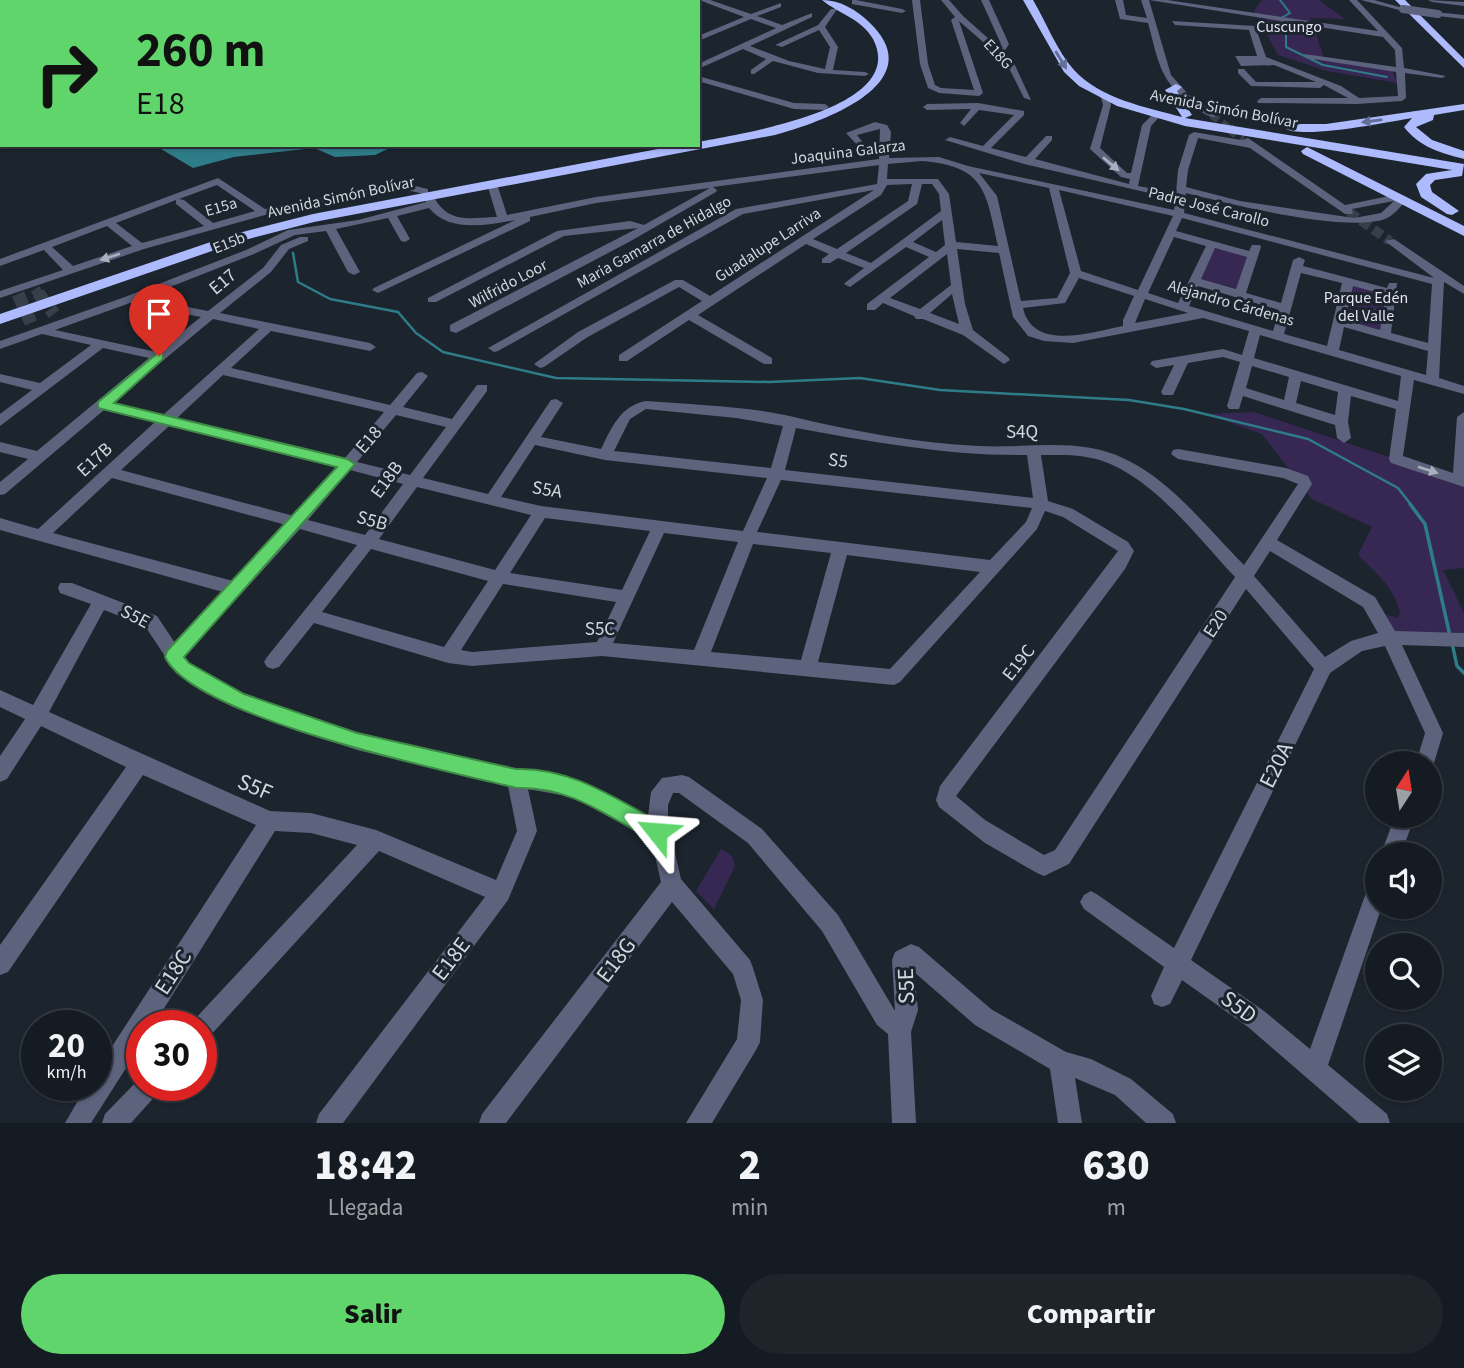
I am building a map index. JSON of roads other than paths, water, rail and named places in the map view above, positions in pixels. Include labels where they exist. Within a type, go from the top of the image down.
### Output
[{"type":"highway","name":"Avenida Simón Bolívar","points":[[1028,0],[1062,63],[1083,84],[1105,97],[1157,115],[1211,121],[1464,172]]},
{"type":"highway","name":"Avenida Simón Bolívar","points":[[1041,0],[1077,63],[1090,76],[1134,101],[1192,116],[1464,162]]},
{"type":"highway","points":[[1412,0],[1464,49]]},
{"type":"highway","name":"Avenida Simón Bolívar","points":[[700,145],[775,131],[841,108],[870,87],[881,71],[884,55],[879,39],[869,25],[844,4],[812,2]]},
{"type":"highway","points":[[1400,2],[1464,64],[1464,70]]},
{"type":"highway","name":"Avenida Simón Bolívar","points":[[844,4],[866,36],[872,58],[863,77]]},
{"type":"highway","points":[[700,140],[766,128],[801,117],[825,107],[852,90],[863,77]]},
{"type":"highway","points":[[1176,87],[1171,90],[1192,116],[1290,128],[1464,156]]},
{"type":"highway","points":[[1290,128],[1326,128],[1464,107]]},
{"type":"highway","points":[[1464,120],[1431,116],[1416,120],[1410,127],[1417,136],[1430,144],[1464,156]]},
{"type":"highway","points":[[1211,121],[1292,145],[1336,163],[1464,232]]},
{"type":"highway","points":[[1292,145],[1464,172]]},
{"type":"highway","name":"Avenida Simón Bolívar","points":[[0,307],[220,227],[312,211],[382,193],[428,197],[661,147]]},
{"type":"highway","name":"Avenida Simón Bolívar","points":[[0,320],[236,238],[313,218],[690,147]]},
{"type":"highway","points":[[1464,172],[1431,177],[1423,184],[1426,194],[1441,206],[1464,216]]},
{"type":"street","points":[[703,0],[781,27]]},
{"type":"street","points":[[707,10],[730,0]]},
{"type":"street","points":[[779,45],[821,27],[844,4],[901,7],[881,0]]},
{"type":"street","points":[[916,0],[924,64],[934,89],[977,93],[979,89],[955,20],[960,18]]},
{"type":"street","name":"E18G","points":[[945,0],[960,18],[1009,61],[1028,98]]},
{"type":"street","points":[[985,0],[1005,44],[1000,52]]},
{"type":"street","points":[[1119,0],[1123,17],[1152,20]]},
{"type":"street","points":[[1145,0],[1167,76],[1211,121]]},
{"type":"street","points":[[1153,0],[1387,36]]},
{"type":"street","points":[[1261,101],[1399,100],[1404,95],[1399,50],[1353,0]]},
{"type":"street","points":[[1365,0],[1400,2],[1438,14],[1464,17]]},
{"type":"street","points":[[1433,0],[1464,4]]},
{"type":"street","points":[[700,38],[778,5]]},
{"type":"street","points":[[700,66],[809,15]]},
{"type":"street","points":[[1175,23],[1252,27],[1255,50]]},
{"type":"street","points":[[821,27],[834,47],[829,71]]},
{"type":"street","points":[[742,45],[771,59],[863,77]]},
{"type":"street","points":[[1255,50],[1238,58],[1247,64],[1319,69]]},
{"type":"street","points":[[1255,50],[1283,66],[1347,93],[1357,101]]},
{"type":"street","points":[[1307,56],[1442,76]]},
{"type":"street","points":[[754,72],[771,59]]},
{"type":"street","points":[[1283,66],[1243,79],[1326,83]]},
{"type":"street","points":[[1355,74],[1379,77]]},
{"type":"street","points":[[700,79],[794,106],[825,107]]},
{"type":"street","points":[[1347,93],[1364,94]]},
{"type":"street","points":[[1105,97],[1107,105],[1095,149],[1133,183]]},
{"type":"street","points":[[794,106],[801,117]]},
{"type":"street","points":[[927,107],[978,106],[1015,110],[1021,115],[984,150]]},
{"type":"street","points":[[964,122],[978,106]]},
{"type":"street","points":[[1133,183],[1147,125],[1157,115]]},
{"type":"street","points":[[860,145],[851,133],[866,131],[876,125],[882,126],[886,132],[882,184]]},
{"type":"street","points":[[1129,328],[1129,320],[1179,214],[1183,170],[1194,135],[1247,142],[1346,210],[1401,198]]},
{"type":"street","points":[[1027,162],[1049,138]]},
{"type":"street","points":[[950,140],[1027,162],[1181,193],[1353,221],[1384,216],[1401,198]]},
{"type":"street","name":"Joaquina Galarza","points":[[428,197],[442,215],[458,220],[531,213],[596,200],[882,161],[936,160],[970,168]]},
{"type":"street","points":[[970,168],[987,185],[992,196],[1016,305],[1024,327],[1043,337],[1073,339],[1204,314]]},
{"type":"street","name":"Padre José Carollo","points":[[970,168],[1179,214],[1396,272],[1439,279]]},
{"type":"street","points":[[827,261],[913,202],[918,180],[937,182],[944,194],[967,332]]},
{"type":"street","name":"Maria Gamarra de Hidalgo","points":[[494,348],[740,211],[882,184],[918,180]]},
{"type":"street","points":[[0,263],[218,181],[263,212]]},
{"type":"street","points":[[492,184],[502,217]]},
{"type":"street","name":"Guadalupe Larriva","points":[[623,358],[877,193],[882,184]]},
{"type":"street","points":[[1016,305],[1062,300],[1076,273],[1053,185]]},
{"type":"street","name":"Wilfrido Loor","points":[[699,188],[696,193],[639,225],[457,323],[454,328],[625,240],[707,194],[713,186]]},
{"type":"street","name":"E15a","points":[[0,295],[17,292],[70,270],[140,247],[220,227],[263,212],[382,193]]},
{"type":"street","name":"E15b","points":[[38,329],[64,323],[128,299],[250,252],[288,234],[392,216],[428,197]]},
{"type":"street","points":[[180,202],[220,227]]},
{"type":"street","points":[[850,284],[946,212]]},
{"type":"street","points":[[378,290],[529,218],[531,213]]},
{"type":"street","points":[[392,216],[405,239]]},
{"type":"street","points":[[108,222],[140,247]]},
{"type":"street","points":[[432,300],[561,233],[639,225]]},
{"type":"street","points":[[330,228],[354,272]]},
{"type":"street","points":[[1171,233],[1253,255]]},
{"type":"street","points":[[1240,294],[1260,236]]},
{"type":"street","name":"E17","points":[[0,490],[159,356],[267,270],[281,250],[307,238]]},
{"type":"street","points":[[803,240],[871,267]]},
{"type":"street","points":[[1390,241],[1439,279],[1464,291]]},
{"type":"street","points":[[905,243],[938,257]]},
{"type":"street","points":[[1182,308],[1212,244]]},
{"type":"street","points":[[872,307],[952,245],[1003,250]]},
{"type":"street","points":[[1278,335],[1303,247]]},
{"type":"street","points":[[49,250],[70,270]]},
{"type":"street","points":[[1297,268],[1391,293]]},
{"type":"street","points":[[1385,335],[1396,272]]},
{"type":"street","name":"Alejandro Cárdenas","points":[[1076,273],[1182,308],[1464,390]]},
{"type":"street","points":[[1432,381],[1439,279]]},
{"type":"street","points":[[1195,281],[1286,308]]},
{"type":"street","points":[[1332,352],[1348,281]]},
{"type":"street","points":[[540,364],[582,335],[679,282],[710,301]]},
{"type":"street","points":[[920,316],[951,289],[958,287]]},
{"type":"street","points":[[128,299],[370,347]]},
{"type":"street","points":[[883,299],[920,316],[967,332],[1004,360]]},
{"type":"street","points":[[54,314],[64,323]]},
{"type":"street","points":[[690,315],[768,361]]},
{"type":"street","points":[[1340,322],[1434,349]]},
{"type":"street","name":"E17B","points":[[41,535],[268,327]]},
{"type":"street","points":[[0,345],[38,329],[159,356]]},
{"type":"street","points":[[1234,406],[1256,329]]},
{"type":"street","points":[[0,421],[100,344]]},
{"type":"street","points":[[1156,364],[1223,352],[1404,407]]},
{"type":"street","points":[[1168,391],[1183,359]]},
{"type":"street","points":[[220,370],[455,424]]},
{"type":"street","points":[[1289,406],[1296,374]]},
{"type":"street","points":[[1408,374],[1396,459],[1462,481],[1464,417]]},
{"type":"street","name":"E18","points":[[173,657],[296,524],[422,376]]},
{"type":"street","points":[[0,378],[42,388]]},
{"type":"street","name":"E18B","points":[[273,662],[368,542],[482,388]]},
{"type":"street","points":[[1344,438],[1341,422],[1345,389]]},
{"type":"street","points":[[1238,390],[1341,422]]},
{"type":"street","points":[[491,501],[556,403]]},
{"type":"street","name":"S5A","points":[[103,405],[541,512],[993,567]]},
{"type":"street","name":"S4Q","points":[[605,455],[628,411],[636,406],[736,413],[896,441],[978,451],[1070,450],[1096,454],[1120,462],[1156,485],[1245,578],[1324,668]]},
{"type":"street","points":[[700,658],[748,536],[777,473],[791,421]]},
{"type":"street","name":"S5","points":[[532,440],[605,455],[1041,504],[1069,513],[1115,540],[1126,551]]},
{"type":"street","points":[[0,447],[40,457]]},
{"type":"street","points":[[993,567],[1032,525],[1041,504],[1034,452]]},
{"type":"street","name":"E20","points":[[1044,866],[1062,857],[1305,484],[1303,480],[1286,473],[1178,454]]},
{"type":"street","name":"S5B","points":[[109,472],[498,577],[627,597]]},
{"type":"street","points":[[448,656],[541,512]]},
{"type":"street","points":[[0,524],[237,589]]},
{"type":"street","points":[[602,649],[660,526]]},
{"type":"street","points":[[1266,542],[1369,603],[1392,636],[1434,733],[1429,751]]},
{"type":"street","points":[[807,669],[841,547]]},
{"type":"street","name":"E19C","points":[[1044,866],[959,813],[946,800],[950,786],[1119,565],[1126,551]]},
{"type":"street","name":"S5C","points":[[310,615],[448,656],[472,659],[602,649],[894,677],[993,567]]},
{"type":"street","name":"S5E","points":[[66,589],[151,621],[182,668],[239,701],[357,741],[516,779],[540,778],[571,785],[657,832],[661,791],[666,784],[673,781],[682,784],[755,836],[830,923],[885,1017],[899,1026],[906,1021],[903,960],[911,955],[983,1017],[1061,1062],[1091,1071],[1123,1087],[1164,1123]]},
{"type":"street","points":[[0,774],[37,716],[102,601]]},
{"type":"street","name":"E20A","points":[[1162,996],[1324,668],[1345,651],[1374,638],[1392,636],[1462,640]]},
{"type":"street","name":"S5F","points":[[0,698],[139,764],[270,821],[311,823],[376,840],[500,893]]},
{"type":"street","points":[[0,964],[139,764]]},
{"type":"street","name":"E18E","points":[[328,1123],[500,893],[515,864],[527,831],[516,779]]},
{"type":"street","name":"E18C","points":[[77,1123],[270,821]]},
{"type":"street","points":[[657,832],[672,885],[742,968],[752,1000],[748,1042],[698,1123]]},
{"type":"street","points":[[217,1012],[376,840]]},
{"type":"street","name":"E18G","points":[[491,1123],[672,885]]},
{"type":"street","name":"S5D","points":[[1091,902],[1256,1019],[1378,1123]]},
{"type":"street","points":[[1314,1070],[1367,919]]},
{"type":"street","points":[[899,1026],[904,1123]]},
{"type":"street","points":[[1061,1062],[1070,1123]]},
{"type":"street","points":[[114,1123],[135,1101]]},
{"type":"water","points":[[392,147],[375,155],[335,157],[314,148],[234,157],[193,168],[161,149]]},
{"type":"waterway","points":[[1280,0],[1290,13],[1281,18],[1286,33],[1286,47],[1323,65],[1387,77]]},
{"type":"waterway","points":[[293,253],[298,282],[330,299],[398,312],[416,333],[443,352],[556,378],[769,382],[860,378],[940,390],[1129,400],[1184,409],[1308,439],[1398,488],[1412,506]]},
{"type":"waterway","points":[[1410,504],[1425,524],[1450,636]]},
{"type":"waterway","points":[[1452,643],[1457,666],[1464,673]]},
{"type":"tunnel","points":[[1212,115],[1231,130]]},
{"type":"tunnel","points":[[1229,128],[1243,139]]},
{"type":"tunnel","points":[[1349,212],[1390,241]]},
{"type":"tunnel","points":[[35,289],[39,295]]},
{"type":"tunnel","points":[[38,293],[54,314]]},
{"type":"tunnel","points":[[18,294],[31,323]]},
{"type":"park label","name":"Cuscungo","points":[[1289,27]]},
{"type":"park label","name":"Parque Edén del Valle","points":[[1366,307]]}]
